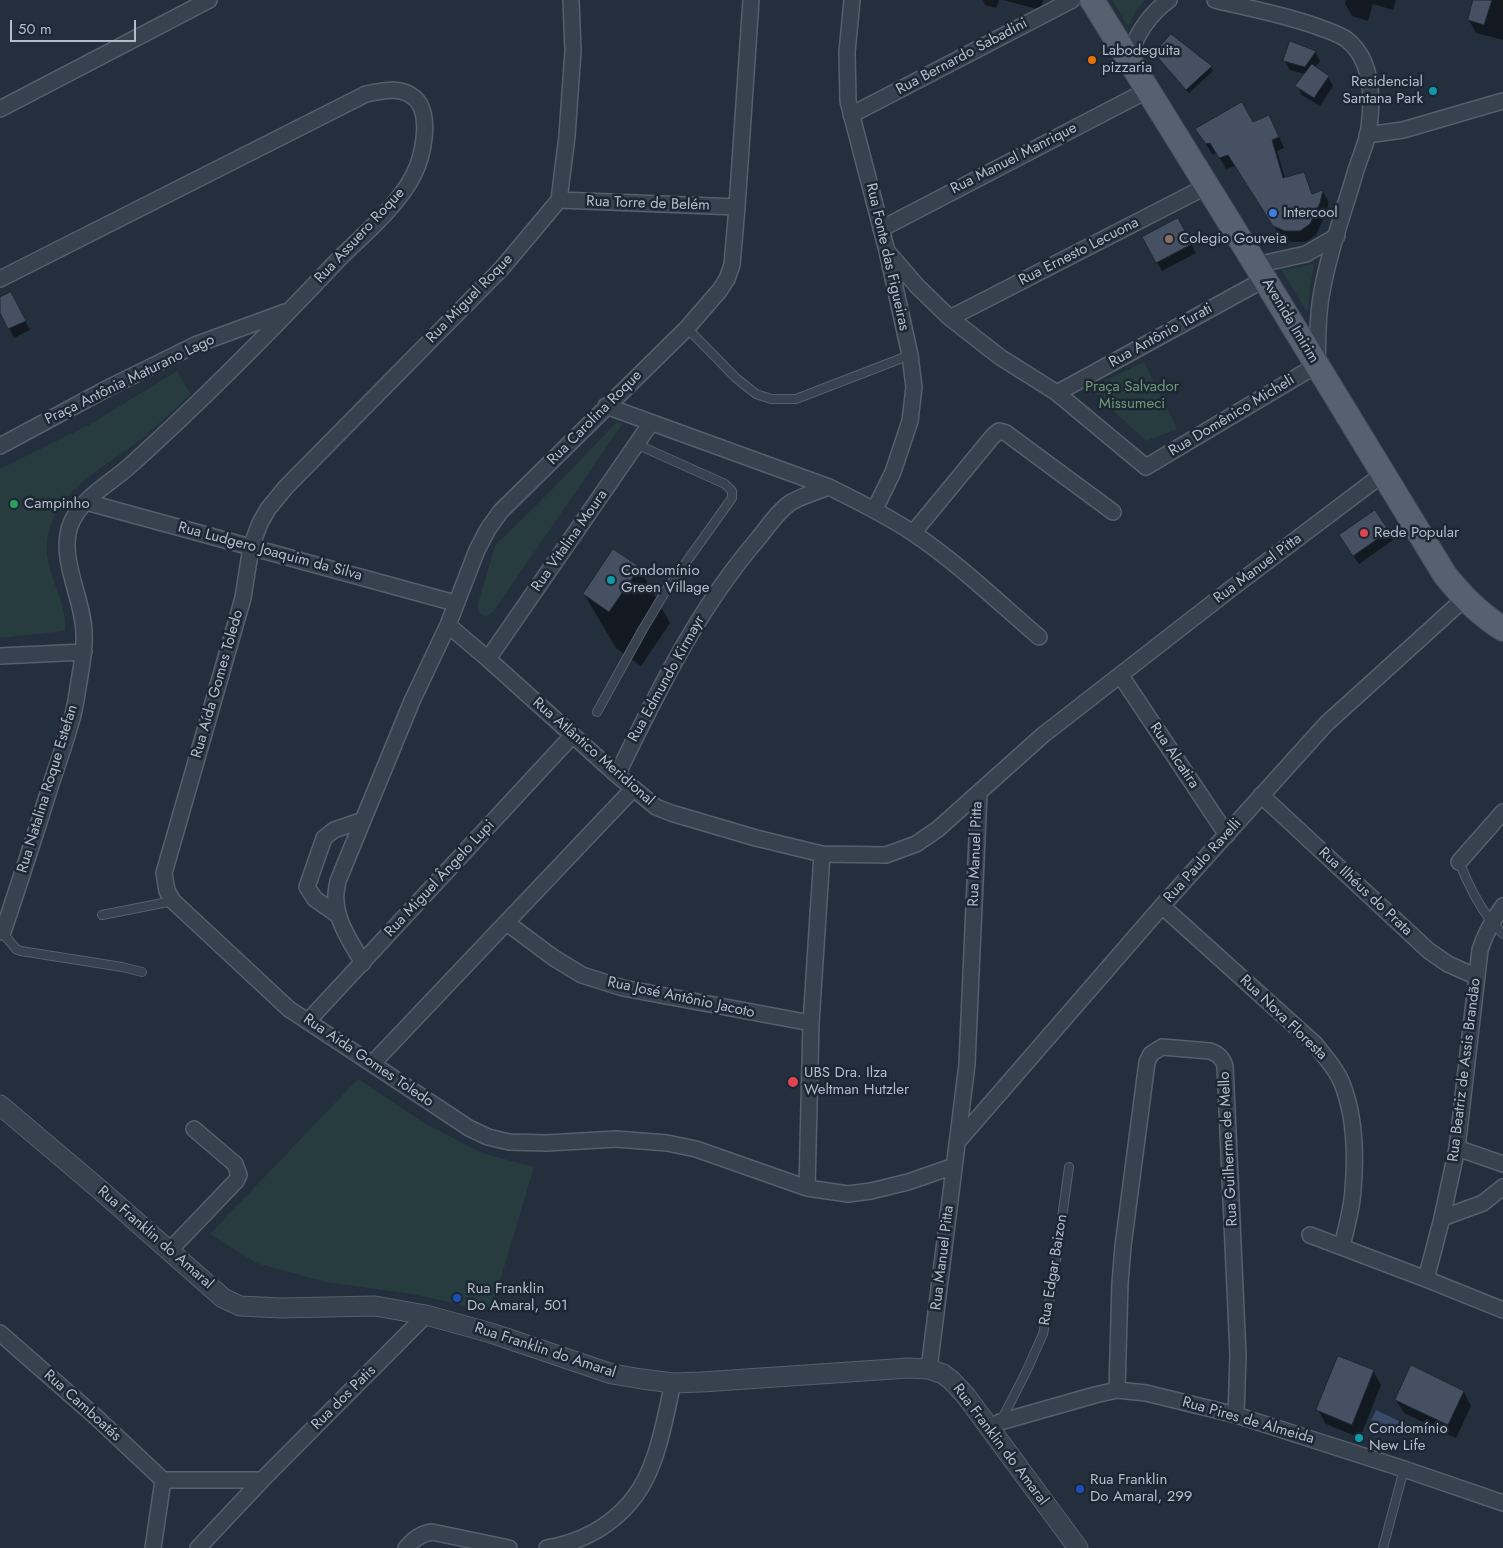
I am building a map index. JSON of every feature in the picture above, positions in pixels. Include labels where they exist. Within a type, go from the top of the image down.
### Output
[{"type":"main road","name":"Avenida Imirim","points":[[1092,0],[1445,575],[1464,599],[1490,621],[1503,629]]},
{"type":"street","points":[[1,106],[209,0]]},
{"type":"street","points":[[558,200],[567,136],[573,51],[572,0]]},
{"type":"street","name":"Rua Carolina Roque","points":[[363,963],[338,915],[336,900],[338,881],[412,700],[448,625],[477,550],[492,523],[502,511],[606,406],[687,328],[720,290],[727,279],[732,264],[738,207],[750,0]]},
{"type":"street","name":"Rua Fonte das Figueiras","points":[[852,0],[846,78],[848,101],[887,251],[910,355],[914,387],[910,421],[893,472],[875,509]]},
{"type":"street","name":"Rua Bernardo Sabadini","points":[[852,115],[1072,0]]},
{"type":"street","points":[[1128,59],[1146,21],[1169,0]]},
{"type":"street","points":[[1215,0],[1307,22],[1335,33],[1346,39],[1357,50],[1369,76],[1367,135],[1320,298],[1317,365]]},
{"type":"street","name":"Rua Assuero Roque","points":[[0,279],[366,94],[385,90],[400,91],[410,94],[419,104],[426,124],[423,148],[415,173],[400,197],[291,310],[131,465],[86,502]]},
{"type":"street","name":"Rua Manuel Manrique","points":[[881,229],[1148,90]]},
{"type":"street","points":[[1367,135],[1403,130],[1503,102]]},
{"type":"street","name":"Rua Ernesto Lecuona","points":[[950,318],[1207,186]]},
{"type":"street","name":"Rua Torre de Belém","points":[[558,200],[738,207]]},
{"type":"street","name":"Rua Miguel Roque","points":[[251,548],[260,523],[268,509],[286,487],[502,268],[558,200]]},
{"type":"street","name":"Rua Antônio Turati","points":[[1057,393],[1260,272],[1306,254],[1337,236]]},
{"type":"street","points":[[887,251],[917,286],[950,318],[1000,357],[1057,393]]},
{"type":"street","name":"Praça Antônia Maturano Lago","points":[[0,446],[108,388],[195,345],[291,310]]},
{"type":"street","name":"Rua Domênico Micheli","points":[[1057,393],[1146,467],[1317,365]]},
{"type":"street","points":[[606,406],[829,487],[875,509],[913,533],[957,566],[1039,638]]},
{"type":"street","name":"Rua Vitalina Moura","points":[[488,659],[651,423]]},
{"type":"street","points":[[913,533],[999,431],[1006,433],[1113,512]]},
{"type":"street","name":"Rua Manuel Pitta","points":[[929,1369],[967,1064],[979,793],[1044,735],[1232,588],[1384,474]]},
{"type":"street","name":"Rua Edmundo Kirmayr","points":[[617,775],[683,646],[714,594],[776,516],[791,503],[829,487]]},
{"type":"street","name":"Rua Ludgero Joaquim da Silva","points":[[86,502],[455,603]]},
{"type":"street","name":"Rua Natalina Roque Estefan","points":[[2,932],[72,720],[84,652],[85,632],[68,562],[68,540],[72,522],[86,502]]},
{"type":"street","name":"Rua Aída Gomes Toledo","points":[[251,548],[243,598],[164,873],[167,891],[173,901],[289,1009],[469,1128],[509,1142],[547,1143],[616,1139],[667,1143],[696,1149],[807,1188],[848,1194],[871,1191],[908,1182],[954,1166]]},
{"type":"street","name":"Rua Paulo Ravelli","points":[[959,1140],[1162,906],[1326,724],[1464,599]]},
{"type":"street","name":"Rua Atlântico Meridional","points":[[448,625],[633,789],[656,806],[672,813],[756,838],[822,854],[886,855],[916,844],[938,829],[979,793]]},
{"type":"street","points":[[0,656],[84,652]]},
{"type":"street","name":"Rua Alcatira","points":[[1121,676],[1227,836]]},
{"type":"street","name":"Rua Miguel Ângelo Lupi","points":[[308,1022],[572,736]]},
{"type":"street","points":[[372,1064],[633,789]]},
{"type":"street","name":"Rua Ilhéus do Prata","points":[[1261,795],[1429,951],[1448,964],[1477,977]]},
{"type":"street","points":[[1459,862],[1503,812]]},
{"type":"street","name":"Rua Carolina Roque","points":[[338,915],[315,899],[307,886],[324,838],[334,830],[362,820]]},
{"type":"street","points":[[807,1188],[811,1023],[822,854]]},
{"type":"street","name":"Rua Nova Floresta","points":[[1162,906],[1315,1044],[1330,1062],[1341,1080],[1351,1111],[1353,1150],[1353,1191],[1342,1247]]},
{"type":"street","name":"Rua Beatriz de Assis Brandão","points":[[1426,1278],[1442,1218],[1457,1148],[1480,950],[1491,923],[1503,906]]},
{"type":"street","name":"Rua José Antônio Jacoto","points":[[507,923],[554,958],[582,975],[623,988],[811,1023]]},
{"type":"street","name":"Rua Guilherme de Mello","points":[[1117,1390],[1123,1246],[1147,1062],[1151,1054],[1162,1047],[1210,1051],[1217,1054],[1223,1060],[1225,1066],[1238,1355],[1236,1415]]},
{"type":"street","name":"Rua Franklin do Amaral","points":[[0,1105],[223,1298],[240,1306],[281,1308],[375,1306],[426,1315],[491,1333],[612,1374],[642,1380],[673,1382],[804,1376],[908,1368],[929,1369],[943,1374],[994,1425],[1078,1548]]},
{"type":"street","points":[[169,1251],[236,1181],[239,1175],[234,1164],[194,1129]]},
{"type":"street","points":[[1457,1148],[1503,1164]]},
{"type":"street","points":[[1442,1218],[1483,1203],[1503,1187]]},
{"type":"street","points":[[1310,1235],[1426,1278],[1503,1310]]},
{"type":"street","name":"Rua dos Patis","points":[[198,1548],[262,1480],[426,1315]]},
{"type":"street","name":"Rua Camboatás","points":[[0,1333],[97,1418],[163,1480]]},
{"type":"street","points":[[547,1548],[568,1546],[584,1538],[608,1523],[627,1507],[641,1487],[652,1464],[673,1382]]},
{"type":"street","name":"Rua Pires de Almeida","points":[[994,1425],[1117,1390],[1146,1393],[1236,1415],[1503,1503]]},
{"type":"street","points":[[154,1548],[163,1480],[262,1480]]},
{"type":"street","points":[[406,1548],[415,1538],[424,1533],[432,1532],[510,1548]]},
{"type":"lane","points":[[687,328],[736,378],[756,394],[771,399],[796,399],[910,355]]},
{"type":"lane","points":[[598,712],[667,589],[732,498],[732,491],[725,484],[636,444]]},
{"type":"lane","points":[[1459,862],[1468,883],[1491,923],[1503,934]]},
{"type":"lane","points":[[102,915],[173,901]]},
{"type":"lane","points":[[2,932],[16,949],[21,951],[122,967],[142,972]]},
{"type":"lane","name":"Rua Edgar Baizon","points":[[994,1425],[1026,1372],[1043,1334],[1053,1283],[1069,1167]]},
{"type":"lane","points":[[1383,1548],[1404,1469]]},
{"type":"green space","points":[[1112,0],[1145,0],[1135,12],[1130,24],[1127,25]]},
{"type":"green space","points":[[1313,264],[1307,312],[1281,269],[1292,269]]},
{"type":"green space","name":"Praça Salvador Missumeci","points":[[1144,362],[1177,429],[1146,441],[1089,388]]},
{"type":"green space","points":[[177,371],[191,394],[140,440],[95,472],[68,496],[58,510],[51,526],[47,556],[63,609],[65,631],[0,638],[0,469],[89,425]]},
{"type":"green space","points":[[617,422],[623,423],[493,612],[487,616],[482,615],[478,611],[478,603],[496,544],[538,504]]},
{"type":"green space","points":[[358,1079],[424,1123],[482,1153],[534,1167],[491,1311],[412,1294],[326,1282],[256,1263],[210,1234]]},
{"type":"water","points":[[1376,1410],[1399,1421],[1393,1434],[1370,1423]]},
{"type":"building","points":[[1473,0],[1492,0],[1484,25],[1468,20]]},
{"type":"building","points":[[1171,34],[1212,66],[1186,90],[1154,53]]},
{"type":"building","points":[[1290,41],[1316,51],[1305,67],[1283,61]]},
{"type":"building","points":[[1312,64],[1329,76],[1314,98],[1295,86]]},
{"type":"building","points":[[1242,102],[1253,122],[1269,115],[1279,137],[1272,140],[1283,178],[1304,172],[1312,194],[1323,190],[1320,203],[1310,224],[1300,231],[1285,231],[1273,226],[1228,155],[1219,158],[1210,143],[1206,144],[1195,129]]},
{"type":"building","name":"Colegio Gouveia","points":[[1178,218],[1192,244],[1156,263],[1142,237]]},
{"type":"building","points":[[11,292],[26,321],[8,329],[0,313],[0,297]]},
{"type":"building","name":"Rede Popular","points":[[1375,510],[1389,531],[1353,556],[1339,535]]},
{"type":"building","name":"Condomínio Green Village","points":[[613,549],[640,567],[609,612],[583,594]]},
{"type":"building","points":[[1338,1356],[1374,1370],[1352,1425],[1316,1410]]},
{"type":"building","points":[[1411,1365],[1464,1391],[1448,1425],[1395,1400]]},
{"type":"place","name":"Labodeguita pizzaria","points":[[1092,60]]},
{"type":"place","name":"Residencial Santana Park","points":[[1433,91]]},
{"type":"place","name":"Intercool","points":[[1273,213]]},
{"type":"place","name":"Colegio Gouveia","points":[[1169,239]]},
{"type":"place","name":"Campinho","points":[[14,504]]},
{"type":"place","name":"Rede Popular","points":[[1364,533]]},
{"type":"place","name":"Condomínio Green Village","points":[[611,580]]},
{"type":"place","name":"UBS Dra. Ilza Weltman Hutzler","points":[[793,1082]]},
{"type":"place","name":"Rua Franklin Do Amaral, 501","points":[[457,1298]]},
{"type":"place","name":"Condomínio New Life","points":[[1359,1438]]},
{"type":"place","name":"Rua Franklin Do Amaral, 299","points":[[1080,1489]]}]
